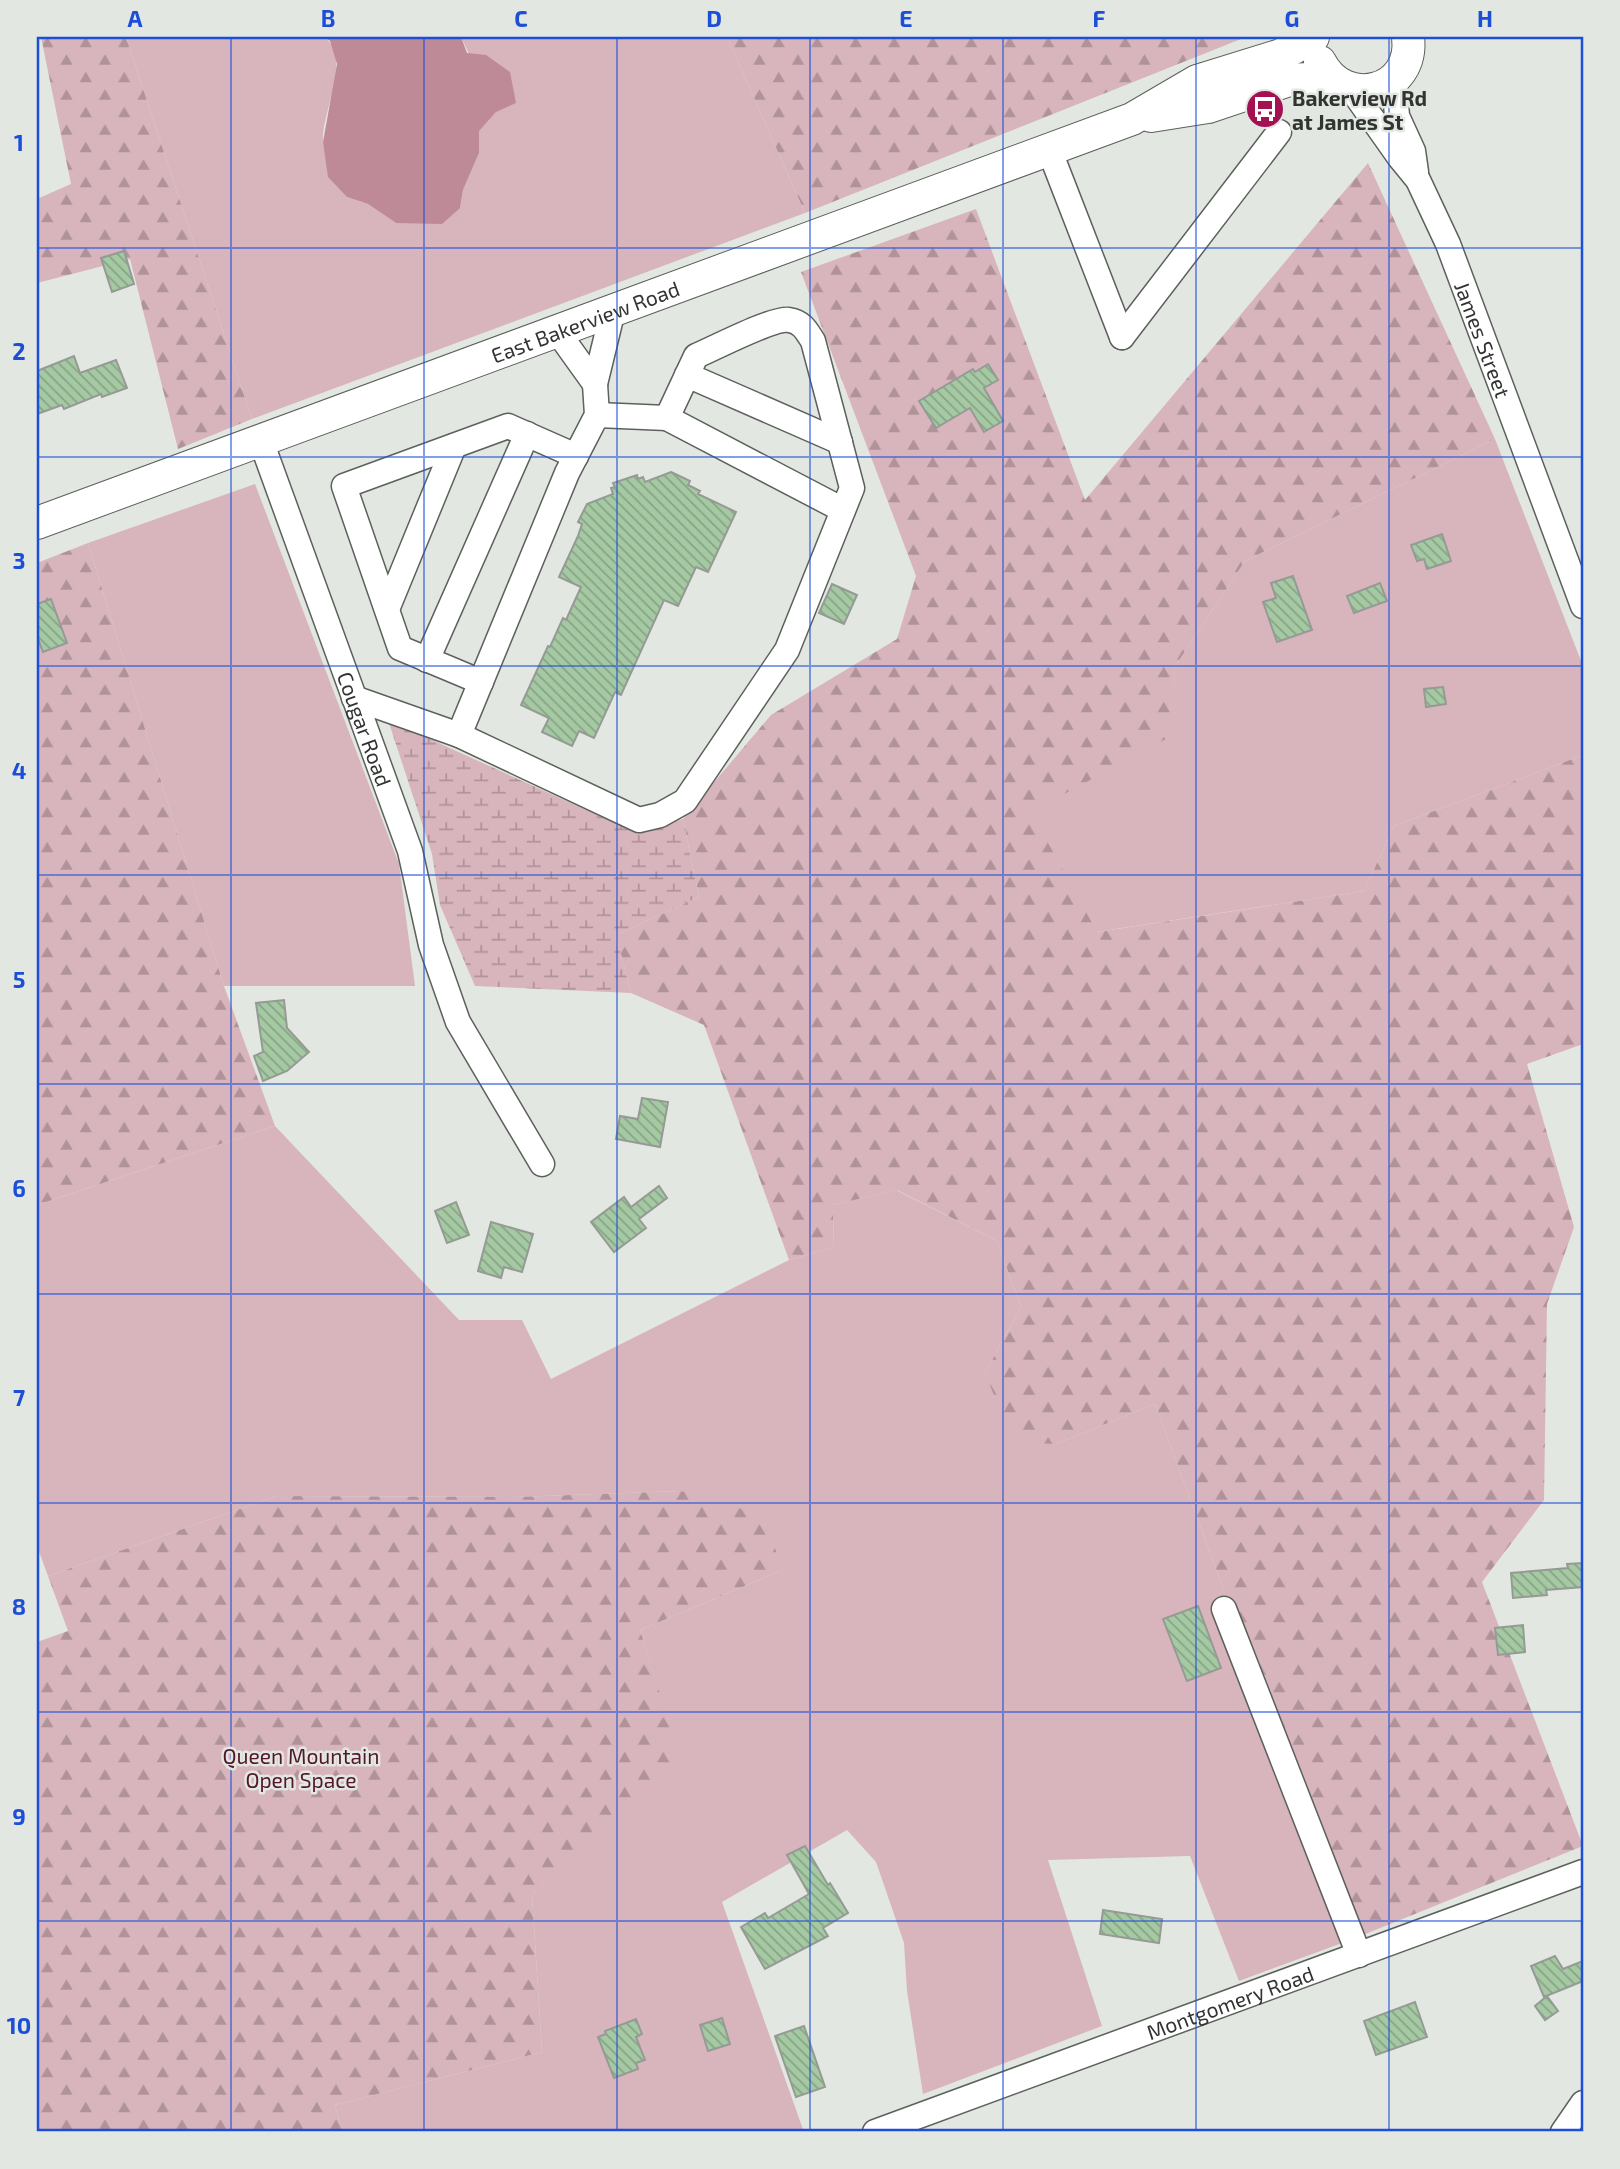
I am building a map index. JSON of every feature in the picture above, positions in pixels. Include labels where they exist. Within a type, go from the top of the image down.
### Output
[{"type":"main road","points":[[1315,37],[1320,63],[1341,84]]},
{"type":"main road","name":"East Bakerview Road","points":[[37,523],[1132,119],[1197,81],[1281,55],[1315,37]]},
{"type":"main road","name":"East Bakerview Road","points":[[1132,119],[1208,107],[1289,80],[1341,84],[1373,90],[1410,51]]},
{"type":"street","points":[[1410,51],[1397,116],[1413,152],[1418,180]]},
{"type":"street","name":"James Street","points":[[1341,84],[1418,180],[1448,244],[1583,606]]},
{"type":"street","points":[[1049,149],[1122,337],[1279,132]]},
{"type":"street","points":[[459,735],[576,456],[597,415],[595,383],[613,310]]},
{"type":"street","points":[[354,698],[459,735],[639,820],[660,815],[685,802],[787,650],[852,488],[813,341],[802,324],[786,319],[696,356],[667,418]]},
{"type":"street","points":[[557,331],[595,383]]},
{"type":"street","points":[[687,374],[840,443]]},
{"type":"street","points":[[597,415],[667,418],[843,510]]},
{"type":"street","points":[[481,682],[400,648],[344,486],[508,426],[576,456]]},
{"type":"street","points":[[427,660],[527,434]]},
{"type":"street","name":"Cougar Road","points":[[261,441],[411,851],[431,946],[458,1022],[542,1164]]},
{"type":"street","points":[[388,607],[454,446]]},
{"type":"street","points":[[1224,1609],[1359,1955]]},
{"type":"street","name":"Montgomery Road","points":[[875,2132],[1583,1872]]},
{"type":"street","points":[[1563,2132],[1583,2103]]},
{"type":"green space","points":[[41,37],[126,37],[252,419],[178,449],[130,259],[37,283],[37,199],[71,184]]},
{"type":"green space","points":[[126,37],[324,37],[332,46],[336,57],[334,86],[324,130],[326,153],[347,197],[368,204],[396,223],[460,208],[463,190],[479,153],[478,131],[496,112],[461,37],[727,37],[805,213],[252,419]]},
{"type":"green space","points":[[727,37],[1246,37],[805,213]]},
{"type":"green space","points":[[1368,163],[1495,439],[1245,561],[1174,668],[1177,733],[1031,812],[1097,932],[1364,891],[1394,826],[1583,755],[1583,1044],[1527,1064],[1574,1227],[1547,1304],[1544,1500],[1482,1582],[1583,1846],[1353,1939],[1155,1404],[1056,1444],[1013,1442],[985,1373],[1021,1307],[997,1241],[897,1190],[833,1205],[834,1247],[789,1260],[704,1025],[631,993],[616,935],[699,897],[683,819],[771,715],[897,639],[916,576],[801,272],[976,209],[1085,500]]},
{"type":"green space","points":[[1495,439],[1583,666],[1583,755],[1394,826],[1364,891],[1096,932],[1030,811],[1176,733],[1174,668],[1245,561]]},
{"type":"green space","points":[[255,484],[399,864],[415,986],[224,986],[88,543]]},
{"type":"green space","points":[[88,543],[224,986],[275,1126],[37,1205],[37,563]]},
{"type":"green space","points":[[388,720],[637,833],[683,819],[699,897],[616,935],[631,993],[475,986],[440,905],[432,854]]},
{"type":"green space","points":[[275,1126],[459,1320],[522,1320],[551,1379],[789,1260],[834,1247],[833,1205],[896,1190],[997,1241],[1021,1307],[985,1373],[1056,1444],[1155,1404],[1353,1939],[1239,1981],[1190,1856],[1048,1860],[1102,2026],[923,2094],[907,1991],[904,1943],[876,1862],[847,1830],[722,1902],[804,2132],[342,2132],[335,2105],[542,2052],[532,1895],[680,1760],[640,1630],[783,1570],[681,1491],[515,1497],[277,1496],[48,1576],[37,1546],[37,1205]]},
{"type":"green space","name":"Queen Mountain Open Space","points":[[681,1491],[763,1515],[783,1570],[640,1630],[681,1761],[532,1895],[542,2052],[335,2105],[342,2132],[37,2132],[37,1642],[68,1631],[48,1576],[277,1496],[515,1497]]},
{"type":"shaded area","points":[[324,37],[461,37],[467,53],[486,55],[510,72],[516,103],[496,112],[479,131],[479,153],[463,190],[460,208],[442,224],[396,223],[368,204],[347,197],[328,177],[323,142],[337,64],[330,41]]},
{"type":"building","points":[[124,251],[134,284],[112,292],[101,258]]},
{"type":"building","points":[[74,356],[80,373],[116,360],[127,388],[102,397],[101,394],[64,409],[62,405],[37,414],[37,371]]},
{"type":"building","points":[[988,364],[998,380],[984,388],[1003,421],[984,432],[970,408],[936,428],[919,401],[973,369],[975,372]]},
{"type":"building","points":[[671,472],[690,481],[688,485],[700,491],[698,494],[736,512],[708,572],[696,567],[678,606],[664,600],[621,695],[615,692],[594,738],[579,731],[572,746],[542,732],[549,718],[521,705],[548,646],[550,647],[563,618],[566,620],[581,587],[559,577],[578,536],[582,524],[578,522],[587,504],[613,494],[613,483],[637,475],[638,479],[643,477],[645,482]]},
{"type":"building","points":[[1442,534],[1451,561],[1427,569],[1424,559],[1417,561],[1411,545]]},
{"type":"building","points":[[1293,576],[1312,630],[1277,642],[1263,602],[1276,598],[1271,583]]},
{"type":"building","points":[[1380,583],[1387,601],[1354,613],[1347,596]]},
{"type":"building","points":[[832,584],[857,595],[844,624],[819,613]]},
{"type":"building","points":[[51,599],[67,643],[43,652],[37,636],[37,604]]},
{"type":"building","points":[[1443,687],[1446,704],[1426,707],[1424,689]]},
{"type":"building","points":[[284,1000],[287,1028],[309,1052],[287,1071],[263,1081],[254,1056],[263,1052],[256,1003]]},
{"type":"building","points":[[642,1098],[668,1102],[660,1147],[616,1139],[620,1116],[638,1119]]},
{"type":"building","points":[[659,1186],[667,1198],[639,1219],[646,1228],[614,1252],[591,1222],[624,1197],[631,1207]]},
{"type":"building","points":[[456,1202],[469,1235],[447,1243],[435,1211]]},
{"type":"building","points":[[491,1222],[533,1234],[522,1272],[504,1267],[501,1278],[478,1271]]},
{"type":"building","points":[[1583,1563],[1583,1587],[1546,1590],[1547,1595],[1513,1598],[1511,1573],[1568,1568],[1567,1564]]},
{"type":"building","points":[[1198,1606],[1221,1668],[1187,1681],[1163,1619]]},
{"type":"building","points":[[1523,1625],[1525,1652],[1498,1655],[1495,1628]]},
{"type":"building","points":[[805,1846],[848,1913],[823,1928],[828,1936],[765,1969],[741,1927],[765,1913],[768,1918],[809,1894],[787,1855]]},
{"type":"building","points":[[1103,1910],[1162,1919],[1159,1943],[1100,1934]]},
{"type":"building","points":[[1555,1956],[1563,1969],[1583,1961],[1583,1981],[1544,1997],[1531,1966]]},
{"type":"building","points":[[1547,1996],[1558,2011],[1545,2020],[1535,2006]]},
{"type":"building","points":[[1415,2002],[1427,2037],[1376,2055],[1364,2021]]},
{"type":"building","points":[[722,2018],[730,2044],[708,2051],[700,2025]]},
{"type":"building","points":[[636,2019],[642,2034],[636,2037],[645,2060],[636,2063],[638,2069],[614,2078],[598,2037],[606,2034],[605,2031]]},
{"type":"building","points":[[804,2026],[825,2087],[796,2097],[775,2036]]},
{"type":"place","name":"Bakerview Rd at James St","points":[[1265,109]]}]
